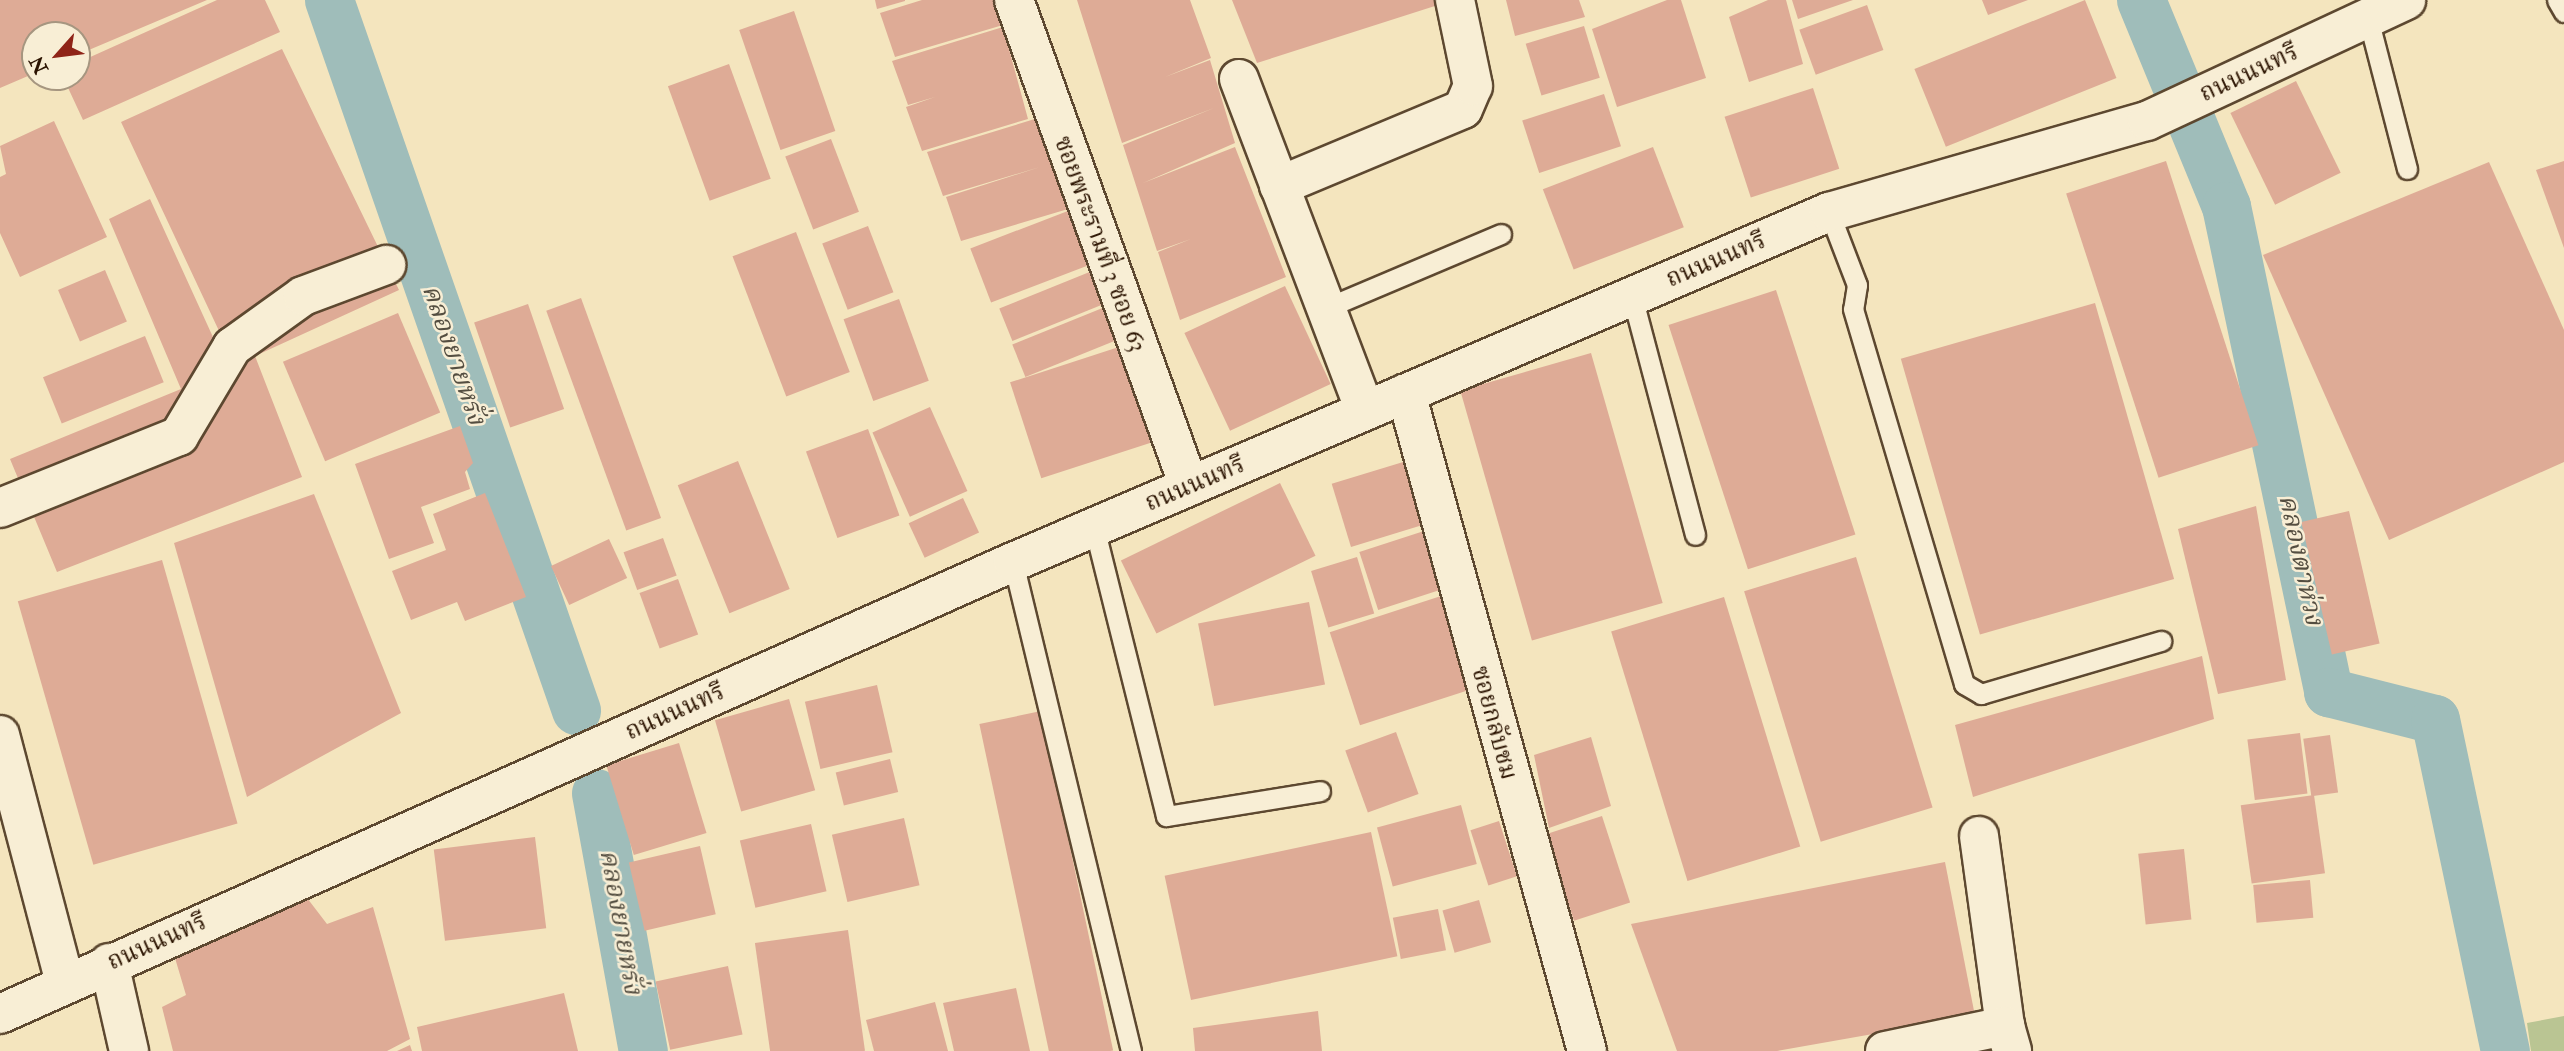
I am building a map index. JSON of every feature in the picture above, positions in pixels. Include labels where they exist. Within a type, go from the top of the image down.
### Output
[{"type":"street","name":"ซอยพระรามที่ 3 ซอย 63","points":[[1014,0],[1189,486]]},
{"type":"street","points":[[1279,186],[1463,109],[1473,86],[1455,0]]},
{"type":"street","name":"ถนนนนทรี","points":[[0,1014],[1013,562],[1829,212],[2147,121],[2393,5]]},
{"type":"street","points":[[1238,79],[1365,411]]},
{"type":"street","points":[[0,508],[179,436],[232,347],[303,296],[386,265]]},
{"type":"street","name":"ซอยกลับชม","points":[[1406,393],[1587,1051]]},
{"type":"street","points":[[0,735],[65,983]]},
{"type":"street","points":[[1885,1051],[2008,1039],[1979,836]]},
{"type":"street","points":[[110,963],[129,1051]]},
{"type":"lane","points":[[2557,0],[2564,12]]},
{"type":"lane","points":[[2393,5],[2407,169]]},
{"type":"lane","points":[[1829,212],[1857,285],[1853,309],[1964,684],[1980,694],[2161,641]]},
{"type":"lane","points":[[1326,308],[1501,234]]},
{"type":"lane","points":[[1632,296],[1695,535]]},
{"type":"lane","points":[[1094,527],[1166,816],[1320,791]]},
{"type":"lane","points":[[1013,562],[1131,1051]]},
{"type":"green space","points":[[2564,1016],[2564,1051],[2531,1051],[2527,1023]]},
{"type":"building","points":[[0,0],[207,0],[91,49],[91,21],[21,21],[21,79],[0,88]]},
{"type":"building","points":[[217,0],[265,0],[280,32],[83,120],[70,91],[91,91],[91,57]]},
{"type":"building","points":[[875,0],[905,0],[905,1],[877,9]]},
{"type":"building","points":[[922,0],[996,0],[1003,25],[895,57],[880,13]]},
{"type":"building","points":[[1077,0],[1190,0],[1211,58],[1165,77],[1210,60],[1235,143],[1143,183],[1235,147],[1286,277],[1180,320],[1158,252],[1191,239],[1157,251],[1123,145],[1214,108],[1122,143]]},
{"type":"building","points":[[1232,0],[1437,0],[1438,5],[1257,63]]},
{"type":"building","points":[[1506,0],[1579,0],[1585,17],[1515,36]]},
{"type":"building","points":[[1667,0],[1681,0],[1706,78],[1617,107],[1592,29]]},
{"type":"building","points":[[1768,0],[1786,0],[1803,64],[1749,82],[1729,17]]},
{"type":"building","points":[[1792,0],[1853,0],[1798,19]]},
{"type":"building","points":[[1982,0],[2028,0],[1988,15]]},
{"type":"building","points":[[2085,0],[2116,78],[1946,147],[1914,69]]},
{"type":"building","points":[[1867,5],[1883,50],[1816,75],[1799,30]]},
{"type":"building","points":[[794,11],[835,131],[781,150],[739,30]]},
{"type":"building","points":[[1584,26],[1600,78],[1541,95],[1526,44]]},
{"type":"building","points":[[1003,27],[1028,119],[922,151],[906,107],[935,97],[908,105],[892,61]]},
{"type":"building","points":[[282,49],[399,290],[255,356],[302,477],[57,572],[10,459],[181,389],[109,219],[150,199],[228,370],[235,365],[121,122]]},
{"type":"building","points":[[729,64],[771,179],[710,201],[668,86]]},
{"type":"building","points":[[2296,81],[2341,173],[2275,205],[2230,113]]},
{"type":"building","points":[[1813,88],[1839,169],[1751,198],[1725,117]]},
{"type":"building","points":[[1604,94],[1621,146],[1539,173],[1522,121]]},
{"type":"building","points":[[1038,118],[1068,209],[961,241],[946,197],[1040,167],[943,196],[927,152]]},
{"type":"building","points":[[54,121],[107,237],[20,277],[0,233],[0,177],[6,174],[0,146]]},
{"type":"building","points":[[831,139],[859,212],[813,229],[785,157]]},
{"type":"building","points":[[1653,147],[1684,227],[1574,270],[1543,189]]},
{"type":"building","points":[[2166,161],[2258,445],[2159,478],[2066,193]]},
{"type":"building","points":[[2564,161],[2564,248],[2536,170]]},
{"type":"building","points":[[2489,162],[2564,330],[2564,462],[2389,540],[2263,255]]},
{"type":"building","points":[[1073,209],[1094,263],[991,303],[970,248]]},
{"type":"building","points":[[868,226],[893,292],[848,310],[822,244]]},
{"type":"building","points":[[796,232],[850,372],[786,396],[733,256]]},
{"type":"building","points":[[105,270],[127,322],[80,341],[58,290]]},
{"type":"building","points":[[1092,271],[1105,303],[1012,341],[999,308]]},
{"type":"building","points":[[1285,286],[1331,384],[1230,431],[1184,333]]},
{"type":"building","points":[[1776,290],[1855,534],[1748,569],[1669,325]]},
{"type":"building","points":[[581,298],[661,518],[626,531],[546,311]]},
{"type":"building","points":[[899,299],[929,381],[873,401],[844,319]]},
{"type":"building","points":[[2095,303],[2174,579],[1980,635],[1901,359]]},
{"type":"building","points":[[528,304],[564,409],[510,428],[474,323]]},
{"type":"building","points":[[1105,307],[1118,339],[1025,377],[1012,344]]},
{"type":"building","points":[[398,313],[440,412],[325,461],[283,362]]},
{"type":"building","points":[[145,336],[164,382],[62,424],[43,377]]},
{"type":"building","points":[[1128,344],[1159,440],[1041,478],[1010,382]]},
{"type":"building","points":[[1591,353],[1663,603],[1532,640],[1460,390]]},
{"type":"building","points":[[930,407],[967,491],[910,517],[872,433]]},
{"type":"building","points":[[460,426],[473,463],[465,472],[470,489],[421,507],[434,543],[389,559],[355,464]]},
{"type":"building","points":[[868,429],[899,515],[837,538],[806,452]]},
{"type":"building","points":[[1413,459],[1432,522],[1351,547],[1332,484]]},
{"type":"building","points":[[738,461],[790,589],[729,613],[678,485]]},
{"type":"building","points":[[1280,483],[1316,556],[1156,633],[1121,561]]},
{"type":"building","points":[[485,493],[526,597],[465,621],[457,602],[411,620],[392,571],[446,550],[433,514]]},
{"type":"building","points":[[314,494],[401,713],[247,797],[174,543]]},
{"type":"building","points":[[963,498],[979,532],[925,558],[909,523]]},
{"type":"building","points":[[2256,506],[2286,680],[2218,694],[2178,529]]},
{"type":"building","points":[[2349,511],[2380,644],[2332,655],[2301,522]]},
{"type":"building","points":[[1424,531],[1443,589],[1378,610],[1359,552]]},
{"type":"building","points":[[663,538],[677,576],[637,590],[624,552]]},
{"type":"building","points":[[609,539],[627,578],[569,605],[551,566]]},
{"type":"building","points":[[1357,557],[1374,613],[1328,627],[1311,571]]},
{"type":"building","points":[[1856,557],[1933,808],[1821,842],[1744,591]]},
{"type":"building","points":[[162,560],[238,823],[93,865],[18,601]]},
{"type":"building","points":[[678,579],[698,634],[660,648],[639,593]]},
{"type":"building","points":[[1441,596],[1471,689],[1360,725],[1330,632]]},
{"type":"building","points":[[1724,597],[1800,847],[1687,881],[1611,631]]},
{"type":"building","points":[[1309,602],[1325,684],[1214,706],[1198,624]]},
{"type":"building","points":[[2202,656],[2214,719],[1973,797],[1955,725]]},
{"type":"building","points":[[877,685],[893,752],[820,769],[805,702]]},
{"type":"building","points":[[789,699],[815,790],[741,812],[715,720]]},
{"type":"building","points":[[1041,711],[1113,1050],[1049,1051],[979,724]]},
{"type":"building","points":[[1396,732],[1419,794],[1368,812],[1345,750]]},
{"type":"building","points":[[2300,733],[2307,794],[2255,800],[2247,739]]},
{"type":"building","points":[[2330,735],[2338,792],[2311,796],[2303,739]]},
{"type":"building","points":[[1591,737],[1611,806],[1549,828],[1534,755]]},
{"type":"building","points":[[679,743],[706,833],[634,855],[606,765]]},
{"type":"building","points":[[890,759],[898,792],[844,806],[836,773]]},
{"type":"building","points":[[2314,795],[2325,873],[2252,884],[2241,805]]},
{"type":"building","points":[[1461,805],[1477,864],[1393,886],[1377,828]]},
{"type":"building","points":[[1602,816],[1630,903],[1574,921],[1546,834]]},
{"type":"building","points":[[904,818],[920,885],[847,902],[832,835]]},
{"type":"building","points":[[1499,821],[1517,876],[1488,885],[1470,830]]},
{"type":"building","points":[[811,824],[827,891],[755,908],[740,840]]},
{"type":"building","points":[[1371,832],[1397,956],[1191,1000],[1165,876]]},
{"type":"building","points":[[535,837],[546,928],[445,941],[434,849]]},
{"type":"building","points":[[700,846],[716,914],[645,931],[629,862]]},
{"type":"building","points":[[2184,849],[2191,920],[2146,924],[2138,854]]},
{"type":"building","points":[[1945,862],[1975,1016],[1777,1051],[1677,1051],[1631,924]]},
{"type":"building","points":[[2310,880],[2313,918],[2257,923],[2253,885]]},
{"type":"building","points":[[304,894],[327,924],[373,907],[410,1039],[387,1051],[173,1051],[162,1007],[186,995],[175,958]]},
{"type":"building","points":[[1479,900],[1491,942],[1455,953],[1442,910]]},
{"type":"building","points":[[1438,909],[1446,950],[1401,959],[1393,918]]},
{"type":"building","points":[[848,930],[865,1051],[770,1051],[755,943]]},
{"type":"building","points":[[728,966],[743,1034],[670,1050],[656,981]]},
{"type":"building","points":[[1016,988],[1030,1051],[954,1051],[943,1003]]},
{"type":"building","points":[[564,993],[578,1051],[422,1051],[417,1027]]},
{"type":"building","points":[[935,1002],[948,1051],[874,1051],[866,1020]]},
{"type":"building","points":[[1318,1011],[1322,1051],[1195,1051],[1193,1028]]},
{"type":"building","points":[[410,1045],[412,1051],[397,1051]]},
{"type":"waterway","name":"คลองยายหรั่ง","points":[[329,0],[576,710]]},
{"type":"waterway","name":"คลองตาห่วง","points":[[2141,0],[2226,206],[2328,692],[2435,719],[2505,1051]]},
{"type":"waterway","name":"คลองยายหรั่ง","points":[[596,793],[643,1051]]}]
